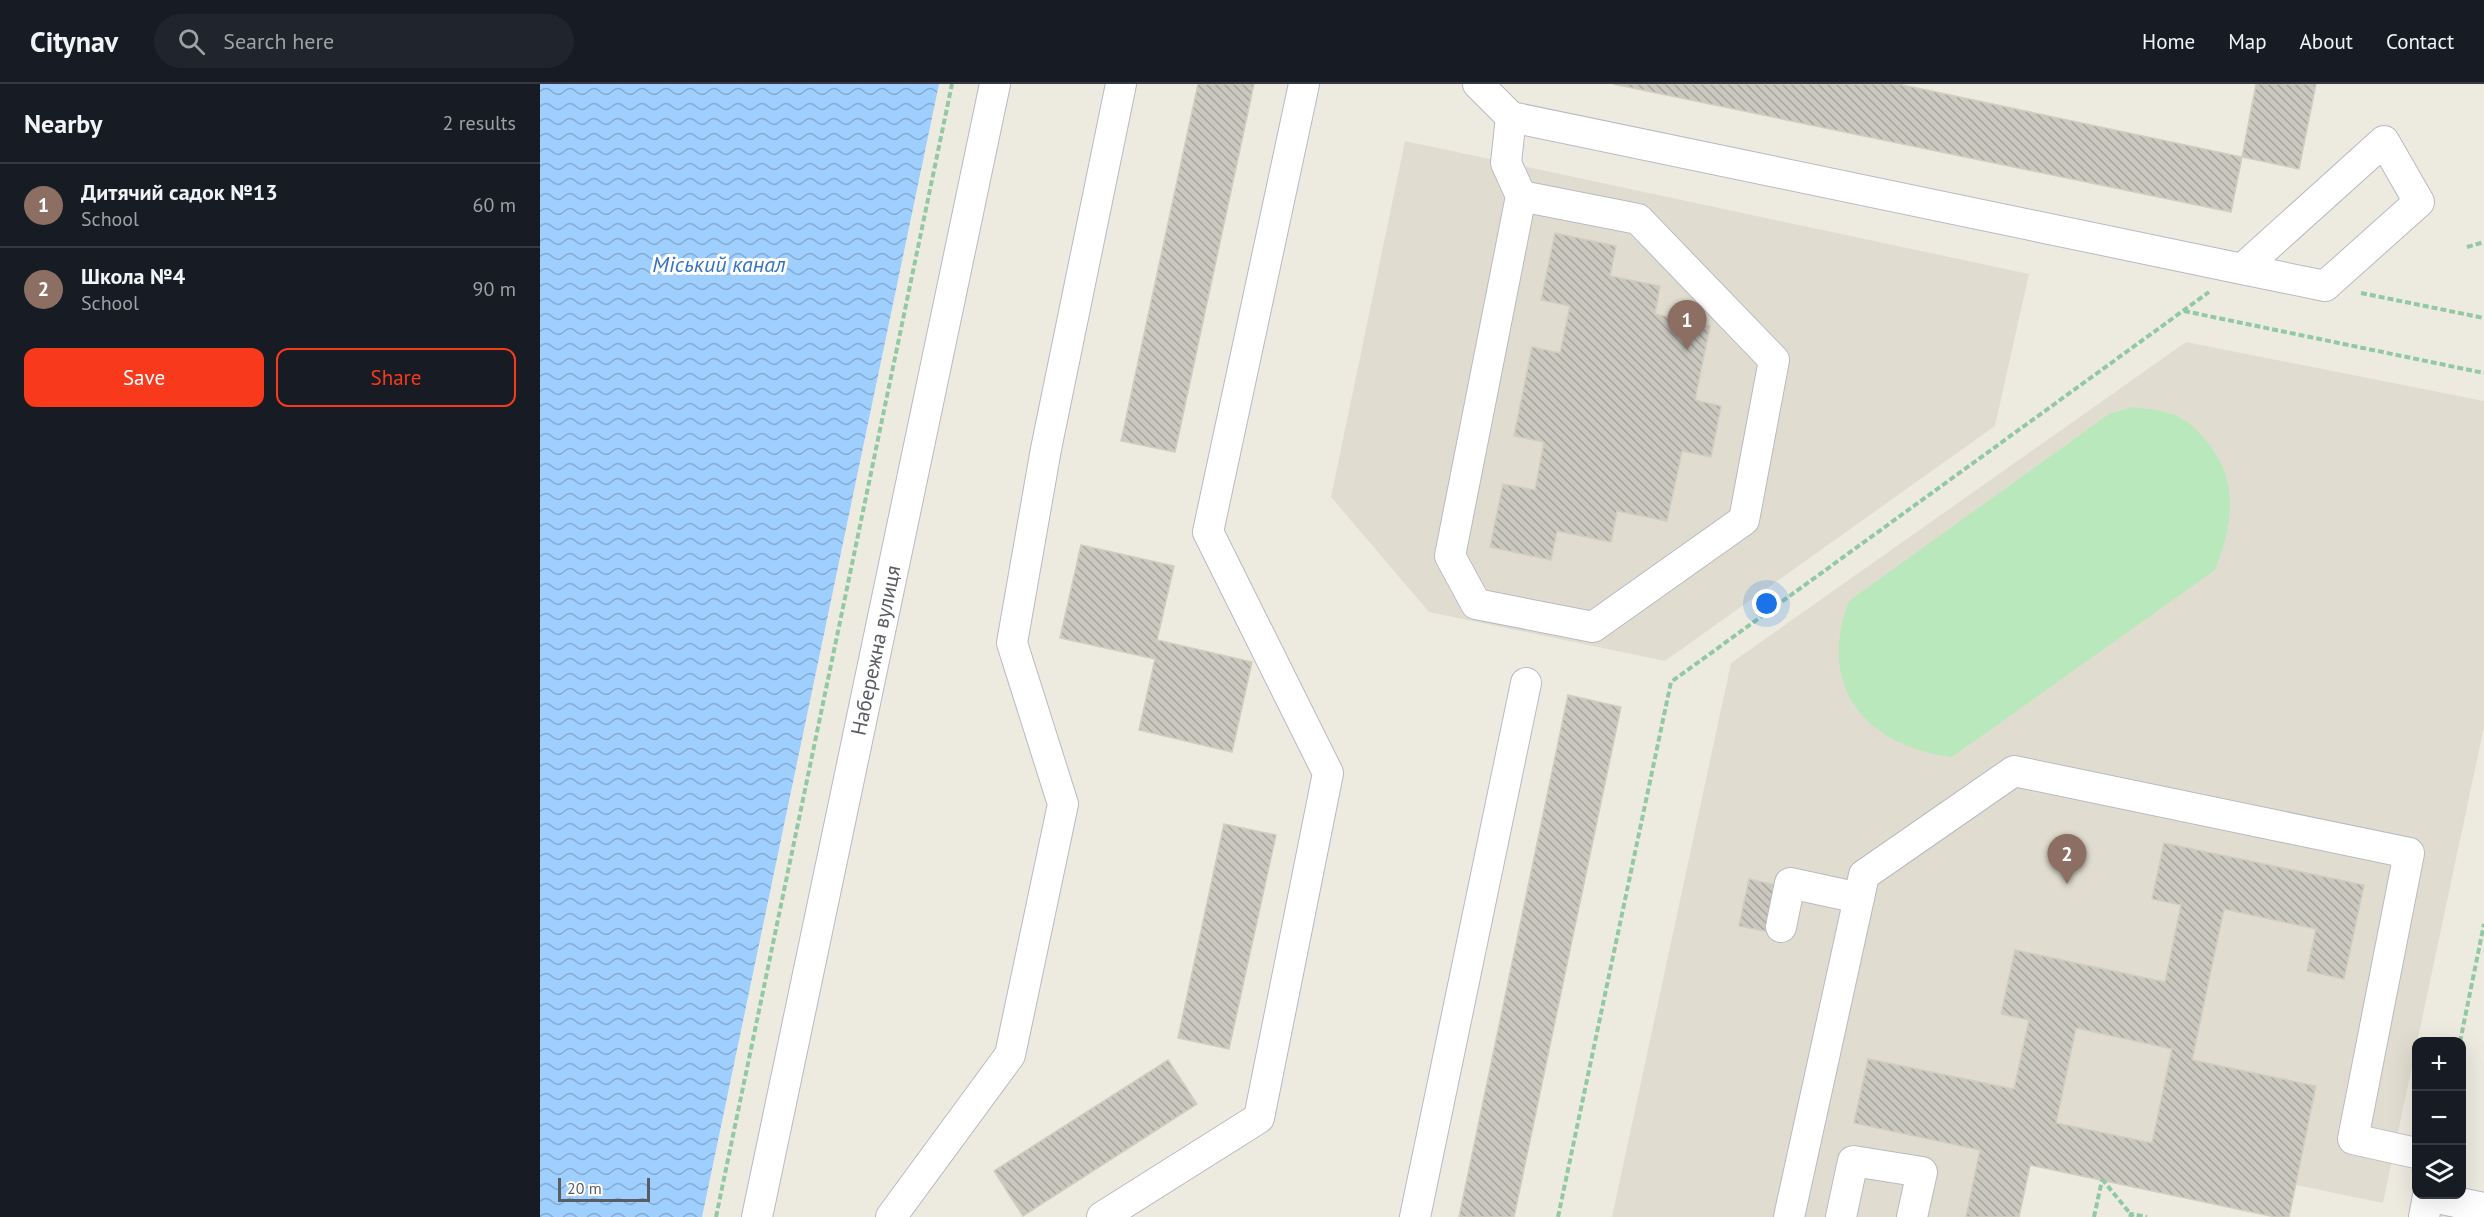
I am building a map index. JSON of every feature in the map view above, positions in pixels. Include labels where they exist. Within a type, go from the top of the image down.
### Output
[{"type":"street","name":"Набережна вулиця","points":[[757,1217],[995,84]]},
{"type":"street","points":[[891,1217],[1010,1055],[1063,804],[1012,643],[1046,449],[1121,84]]},
{"type":"street","points":[[1102,1217],[1259,1118],[1328,773],[1208,531],[1304,84]]},
{"type":"street","points":[[1478,84],[1511,117],[2242,269],[2325,286],[2419,202],[2384,141],[2242,269]]},
{"type":"street","points":[[1511,117],[1506,163],[1521,196],[1450,556],[1476,604],[1593,627],[1744,520],[1774,360],[1638,219],[1521,196]]},
{"type":"street","points":[[1415,1217],[1526,683]]},
{"type":"street","points":[[1789,1217],[1864,875],[2014,771],[2409,853],[2353,1139],[2412,1152]]},
{"type":"street","points":[[1780,927],[1790,883],[1859,898]]},
{"type":"street","points":[[1841,1217],[1853,1161],[1922,1172],[1912,1217]]},
{"type":"street","points":[[2426,1202],[2484,1208]]},
{"type":"path","name":"Набережна вулиця","points":[[716,1217],[952,84]]},
{"type":"path","points":[[2467,247],[2484,242]]},
{"type":"path","points":[[1558,1217],[1671,682],[2242,269]]},
{"type":"path","points":[[2325,286],[2484,318]]},
{"type":"path","points":[[2183,311],[2484,373]]},
{"type":"path","points":[[2461,1037],[2484,924]]},
{"type":"path","points":[[2094,1217],[2102,1179],[2131,1216],[2147,1217]]},
{"type":"shaded area","points":[[1405,141],[2029,274],[1995,426],[1665,661],[1429,612],[1331,497]]},
{"type":"shaded area","points":[[2186,342],[2484,401],[2484,727],[2418,1037],[2412,1037],[2412,1066],[2383,1203],[2296,1185],[2289,1217],[2275,1217],[2031,1165],[2019,1217],[1612,1217],[1731,663]]},
{"type":"green space","points":[[2132,407],[2151,409],[2181,418],[2199,433],[2218,458],[2225,473],[2230,505],[2226,538],[2215,570],[1952,757],[1922,751],[1895,740],[1873,725],[1856,707],[1844,685],[1839,660],[1840,632],[1849,601],[2109,414]]},
{"type":"water","name":"Міський канал","points":[[540,84],[939,84],[702,1217],[540,1217]]},
{"type":"building","points":[[1198,84],[1254,84],[1175,452],[1121,441]]},
{"type":"building","points":[[1613,84],[1898,84],[2242,157],[2231,212]]},
{"type":"building","points":[[2256,84],[2316,84],[2299,169],[2242,157]]},
{"type":"building","points":[[1555,233],[1616,246],[1610,276],[1660,286],[1655,314],[1710,326],[1695,400],[1721,406],[1711,457],[1682,451],[1667,521],[1617,511],[1611,542],[1557,531],[1551,560],[1490,547],[1503,484],[1535,490],[1544,442],[1514,436],[1532,347],[1560,353],[1570,306],[1541,300]]},
{"type":"building","points":[[1081,545],[1174,566],[1157,640],[1252,662],[1232,752],[1139,730],[1155,659],[1060,638]]},
{"type":"building","points":[[1568,695],[1621,707],[1514,1217],[1459,1217]]},
{"type":"building","points":[[1224,824],[1276,835],[1229,1049],[1178,1038]]},
{"type":"building","points":[[2164,843],[2364,885],[2344,979],[2307,971],[2316,929],[2224,909],[2192,1060],[2316,1086],[2289,1217],[2275,1217],[2030,1165],[2019,1217],[1966,1217],[1980,1150],[1854,1123],[1868,1059],[2014,1089],[2029,1020],[2001,1014],[2015,950],[2165,982],[2181,905],[2152,899]],"holes":[[[2076,1028],[2172,1049],[2152,1143],[2056,1123]]]},
{"type":"building","points":[[1749,879],[1780,886],[1770,932],[1739,926]]},
{"type":"building","points":[[1168,1060],[1197,1104],[1023,1216],[994,1171]]},
{"type":"place","name":"Дитячий садок №13","points":[[1687,350]]},
{"type":"place","name":"Школа №4","points":[[2067,884]]}]
